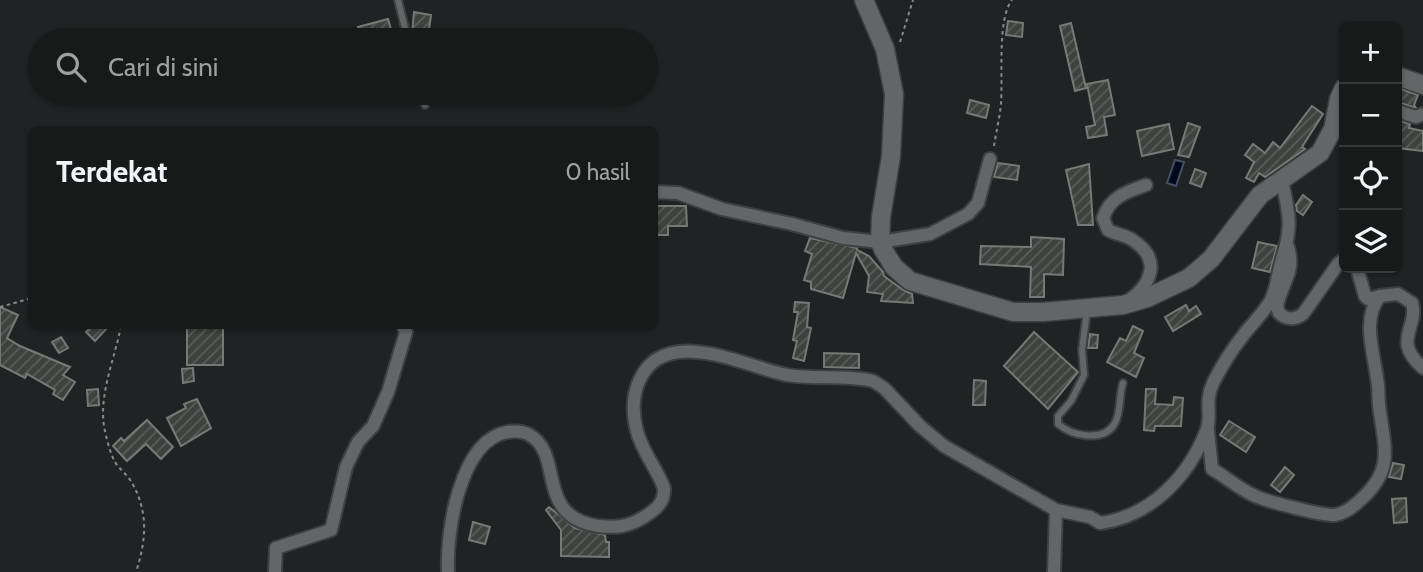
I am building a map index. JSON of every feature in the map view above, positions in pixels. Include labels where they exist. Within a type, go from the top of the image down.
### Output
[{"type":"street","points":[[864,0],[892,72],[895,112],[880,242],[894,267],[910,281],[1013,312],[1087,310],[1122,305],[1147,298],[1189,278],[1211,259],[1259,195],[1321,153],[1333,130],[1339,108]]},
{"type":"street","points":[[1402,78],[1423,85]]},
{"type":"street","points":[[1402,113],[1416,117],[1423,114]]},
{"type":"street","points":[[658,192],[678,193],[722,209],[792,224],[843,239],[880,242],[930,234],[968,214],[978,203],[990,159]]},
{"type":"street","points":[[1282,181],[1289,207],[1288,247],[1271,300],[1235,346],[1213,383],[1207,405],[1212,469],[1259,498],[1332,515],[1347,511],[1359,501],[1382,472],[1386,454],[1377,379],[1369,343],[1374,308],[1380,296]]},
{"type":"street","points":[[1122,305],[1139,293],[1149,280],[1151,269],[1137,242],[1108,230],[1103,218],[1111,202],[1146,185]]},
{"type":"street","points":[[1288,247],[1292,260],[1291,268],[1277,307],[1279,313],[1288,318],[1303,314],[1339,263]]},
{"type":"street","points":[[1358,273],[1368,299],[1398,294],[1412,303],[1413,313],[1406,340],[1413,357],[1423,368]]},
{"type":"street","points":[[275,572],[276,548],[331,530],[346,467],[358,442],[373,426],[388,392],[408,329]]},
{"type":"street","points":[[448,572],[448,541],[462,484],[482,448],[502,433],[522,432],[537,442],[547,462],[559,502],[565,513],[580,521],[619,528],[636,522],[656,508],[662,502],[664,488],[639,439],[634,421],[634,399],[638,383],[646,369],[662,357],[683,351],[722,356],[788,375],[873,381],[884,388],[936,442],[1056,510],[1090,517],[1100,523],[1146,507],[1167,491],[1196,456],[1208,427]]},
{"type":"street","points":[[1054,572],[1056,510]]},
{"type":"lane","points":[[398,0],[405,28]]},
{"type":"lane","points":[[1087,310],[1082,350],[1084,374],[1071,401],[1058,416],[1058,424],[1072,433],[1085,436],[1099,434],[1111,427],[1117,418],[1122,383]]},
{"type":"path","points":[[885,49],[894,50],[900,42],[913,0]]},
{"type":"path","points":[[990,159],[1001,105],[1003,26],[1006,8],[1012,0]]},
{"type":"path","points":[[0,307],[28,299]]},
{"type":"path","points":[[120,329],[105,386],[104,424],[114,461],[132,482],[146,527],[136,572]]},
{"type":"water","points":[[1175,160],[1184,162],[1176,186],[1167,183]]},
{"type":"building","points":[[414,12],[431,15],[429,28],[413,28]]},
{"type":"building","points":[[388,19],[391,28],[358,28]]},
{"type":"building","points":[[1008,21],[1023,23],[1022,37],[1006,35]]},
{"type":"building","points":[[1071,23],[1086,88],[1075,91],[1060,26]]},
{"type":"building","points":[[1108,80],[1115,115],[1104,117],[1107,135],[1088,138],[1086,127],[1095,125],[1087,84]]},
{"type":"building","points":[[1402,89],[1418,95],[1414,105],[1416,108],[1402,104]]},
{"type":"building","points":[[970,100],[989,105],[986,118],[967,113]]},
{"type":"building","points":[[1312,106],[1323,114],[1302,147],[1305,149],[1265,177],[1259,173],[1254,182],[1246,178],[1254,162],[1245,155],[1253,144],[1265,153],[1273,142],[1280,148]]},
{"type":"building","points":[[1402,122],[1410,124],[1409,128],[1423,131],[1423,151],[1402,149]]},
{"type":"building","points":[[1188,123],[1200,127],[1189,157],[1178,155]]},
{"type":"building","points":[[1169,124],[1174,149],[1142,156],[1137,131]]},
{"type":"building","points":[[998,163],[1019,166],[1017,180],[994,177]]},
{"type":"building","points":[[1089,164],[1093,225],[1078,225],[1066,170]]},
{"type":"building","points":[[1195,169],[1206,173],[1201,187],[1190,183]]},
{"type":"building","points":[[1303,195],[1312,202],[1303,215],[1297,211],[1296,205]]},
{"type":"building","points":[[658,206],[686,206],[687,226],[668,226],[668,235],[658,235]]},
{"type":"building","points":[[1031,237],[1064,239],[1063,275],[1044,274],[1044,297],[1030,297],[1031,267],[980,264],[981,246],[1031,247]]},
{"type":"building","points":[[810,238],[857,248],[869,256],[884,276],[912,294],[913,303],[881,301],[883,294],[867,292],[869,276],[856,253],[843,298],[811,289],[811,282],[804,280],[812,254],[805,251]]},
{"type":"building","points":[[1258,242],[1277,246],[1270,272],[1252,268]]},
{"type":"building","points":[[795,302],[809,303],[807,327],[811,328],[804,361],[793,358],[797,341],[793,340],[798,312],[794,312]]},
{"type":"building","points":[[1186,305],[1189,311],[1196,306],[1201,314],[1173,331],[1165,317]]},
{"type":"building","points":[[0,307],[18,315],[7,338],[70,367],[63,375],[75,382],[63,400],[53,394],[55,390],[27,374],[25,378],[0,365]]},
{"type":"building","points":[[1133,326],[1143,331],[1134,353],[1144,358],[1136,377],[1107,362],[1120,338],[1126,341]]},
{"type":"building","points":[[89,329],[106,329],[95,341],[86,332]]},
{"type":"building","points":[[187,329],[223,329],[223,365],[187,365]]},
{"type":"building","points":[[1034,332],[1078,372],[1048,409],[1004,366]]},
{"type":"building","points":[[1090,334],[1098,335],[1097,348],[1088,348]]},
{"type":"building","points":[[61,337],[68,348],[59,353],[52,342]]},
{"type":"building","points":[[824,353],[859,354],[859,368],[824,367]]},
{"type":"building","points":[[193,368],[194,381],[183,383],[182,369]]},
{"type":"building","points":[[974,380],[986,381],[985,405],[973,405]]},
{"type":"building","points":[[98,389],[99,405],[88,406],[87,390]]},
{"type":"building","points":[[1146,389],[1156,389],[1155,404],[1173,405],[1174,397],[1183,398],[1181,426],[1155,426],[1154,431],[1144,430]]},
{"type":"building","points":[[197,399],[211,428],[181,446],[167,418],[186,408],[184,404]]},
{"type":"building","points":[[147,420],[173,447],[161,459],[146,444],[127,461],[113,446],[121,438],[124,441]]},
{"type":"building","points":[[1229,421],[1255,437],[1246,452],[1220,435]]},
{"type":"building","points":[[1393,463],[1404,465],[1401,479],[1389,477]]},
{"type":"building","points":[[1285,467],[1294,475],[1280,492],[1271,485]]},
{"type":"building","points":[[1406,498],[1407,522],[1394,523],[1392,499]]},
{"type":"building","points":[[549,507],[575,528],[605,535],[606,542],[609,542],[609,557],[561,556],[561,530],[546,510]]},
{"type":"building","points":[[473,522],[490,527],[485,544],[469,540]]}]
